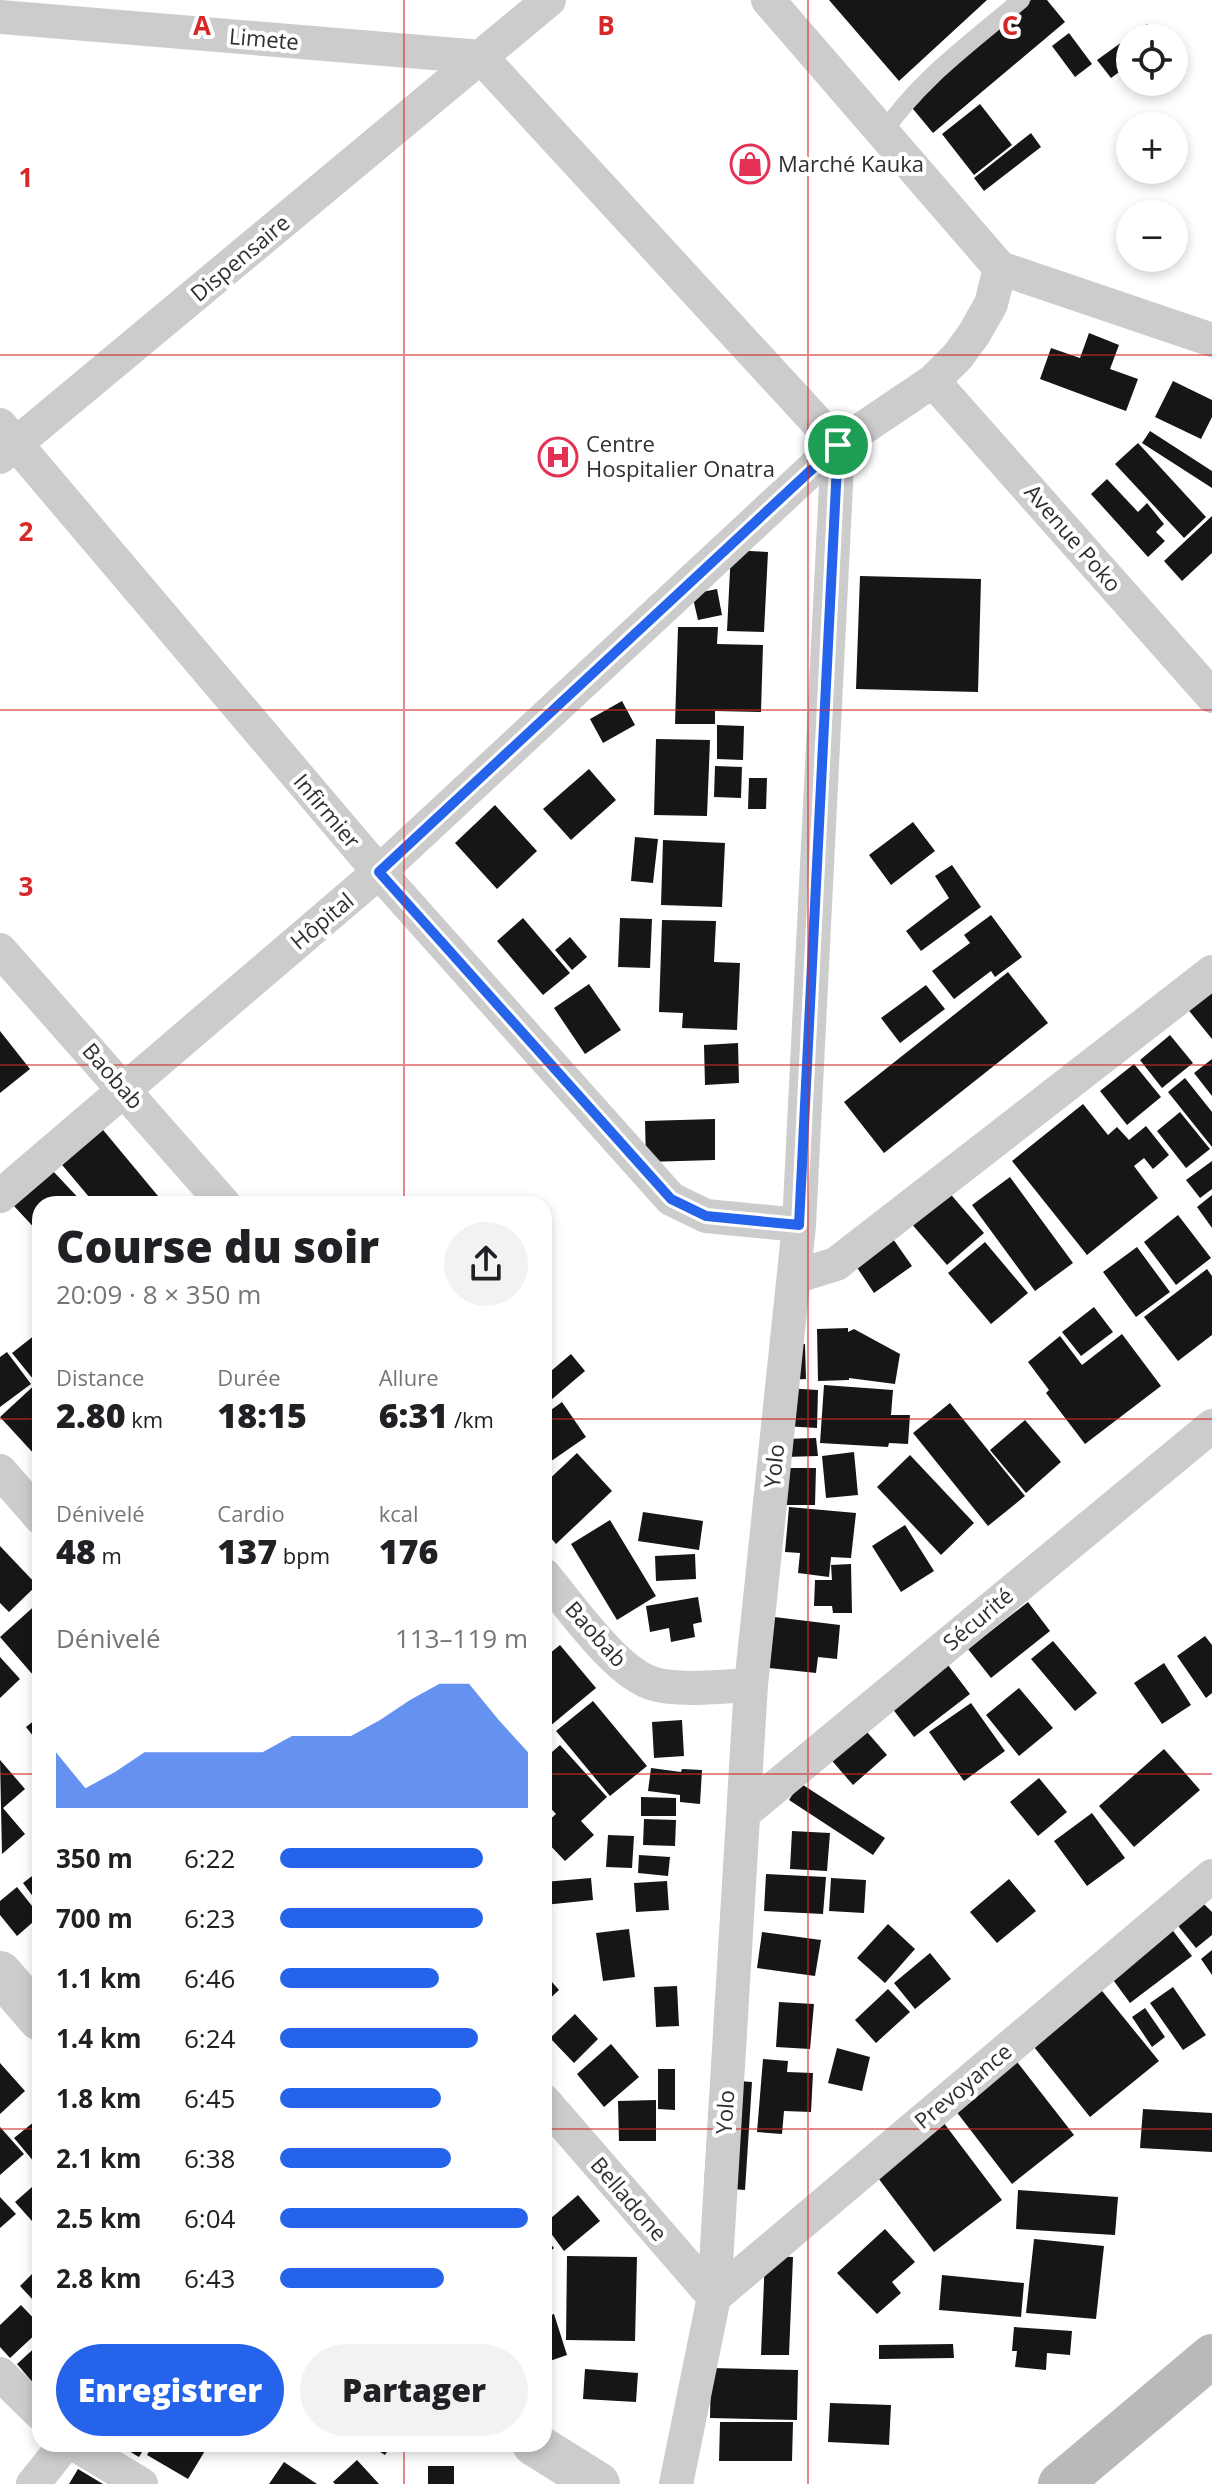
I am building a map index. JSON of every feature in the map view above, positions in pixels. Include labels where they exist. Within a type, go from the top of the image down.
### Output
[{"type":"main road","points":[[1060,2484],[1212,2356]]},
{"type":"street","name":"Dispensaire","points":[[5,442],[549,0]]},
{"type":"street","points":[[768,0],[1000,268],[1212,340]]},
{"type":"street","name":"Limete","points":[[0,17],[481,57]]},
{"type":"street","points":[[481,57],[838,445]]},
{"type":"street","name":"Hôpital","points":[[0,1196],[379,872],[838,445],[933,381],[958,356],[974,334],[991,304],[1000,268]]},
{"type":"street","name":"Avenue Poko","points":[[933,381],[1212,696]]},
{"type":"street","name":"Infirmier","points":[[5,442],[379,872],[671,1199],[706,1216],[799,1225]]},
{"type":"street","name":"Yolo","points":[[676,2484],[714,2297],[751,1685],[799,1225],[838,445]]},
{"type":"street","name":"Baobab","points":[[0,950],[217,1196]]},
{"type":"street","points":[[794,1277],[836,1264],[1212,972]]},
{"type":"street","name":"Sécurité","points":[[745,1812],[1212,1426]]},
{"type":"street","points":[[0,1471],[32,1508]]},
{"type":"street","name":"Baobab","points":[[552,1584],[621,1665],[648,1682],[680,1687],[751,1685]]},
{"type":"street","name":"Prevoyance","points":[[714,2297],[1212,1876]]},
{"type":"street","points":[[0,1973],[32,2010]]},
{"type":"street","name":"Belladone","points":[[552,2110],[714,2297]]},
{"type":"street","points":[[0,2374],[32,2405]]},
{"type":"street","points":[[33,2484],[59,2452]]},
{"type":"street","points":[[87,2452],[141,2484]]},
{"type":"street","points":[[547,2452],[598,2484]]},
{"type":"lane","points":[[883,133],[901,106],[923,82],[1021,0]]},
{"type":"building","points":[[829,0],[987,0],[899,81]]},
{"type":"building","points":[[1031,0],[1047,0],[1065,22],[933,133],[908,103]]},
{"type":"building","points":[[1069,33],[1092,64],[1075,77],[1052,46]]},
{"type":"building","points":[[1116,46],[1116,74],[1111,78],[1097,60]]},
{"type":"building","points":[[980,104],[1012,145],[974,175],[942,134]]},
{"type":"building","points":[[1031,133],[1041,147],[984,191],[974,178]]},
{"type":"building","points":[[1089,333],[1119,345],[1110,369],[1138,379],[1126,411],[1040,379],[1051,348],[1080,358]]},
{"type":"building","points":[[1173,381],[1212,400],[1212,417],[1201,439],[1155,417]]},
{"type":"building","points":[[1150,431],[1212,471],[1212,488],[1142,443]]},
{"type":"building","points":[[1138,443],[1206,517],[1184,538],[1115,464]]},
{"type":"building","points":[[1107,479],[1138,512],[1147,503],[1164,524],[1156,532],[1165,541],[1148,557],[1091,494]]},
{"type":"building","points":[[1212,516],[1212,553],[1182,581],[1164,561]]},
{"type":"building","points":[[731,550],[768,552],[764,632],[727,631]]},
{"type":"building","points":[[860,576],[981,579],[978,692],[856,689]]},
{"type":"building","points":[[717,589],[722,615],[698,620],[692,594]]},
{"type":"building","points":[[678,627],[718,627],[717,644],[763,645],[761,712],[715,711],[715,724],[675,724]]},
{"type":"building","points":[[622,701],[635,725],[603,743],[590,719]]},
{"type":"building","points":[[717,725],[744,726],[743,760],[717,759]]},
{"type":"building","points":[[656,739],[710,740],[707,816],[654,815]]},
{"type":"building","points":[[715,766],[742,767],[741,798],[714,797]]},
{"type":"building","points":[[589,769],[616,800],[571,840],[543,809]]},
{"type":"building","points":[[749,778],[767,778],[766,809],[748,809]]},
{"type":"building","points":[[495,805],[537,851],[497,889],[455,843]]},
{"type":"building","points":[[913,822],[935,851],[891,885],[869,855]]},
{"type":"building","points":[[635,837],[658,839],[653,883],[631,881]]},
{"type":"building","points":[[663,840],[725,843],[722,907],[661,905]]},
{"type":"building","points":[[952,865],[981,907],[921,951],[906,931],[949,898],[935,876]]},
{"type":"building","points":[[991,915],[1022,957],[995,977],[991,971],[954,999],[932,971],[970,943],[964,935]]},
{"type":"building","points":[[523,918],[570,973],[543,995],[497,941]]},
{"type":"building","points":[[620,918],[652,919],[650,968],[618,967]]},
{"type":"building","points":[[662,920],[716,921],[714,962],[740,963],[737,1030],[682,1028],[683,1013],[659,1012]]},
{"type":"building","points":[[570,937],[587,957],[572,970],[555,950]]},
{"type":"building","points":[[1008,972],[1048,1023],[884,1153],[844,1102]]},
{"type":"building","points":[[589,984],[621,1030],[585,1054],[554,1008]]},
{"type":"building","points":[[926,985],[945,1009],[900,1043],[881,1018]]},
{"type":"building","points":[[1212,986],[1212,1039],[1186,1007]]},
{"type":"building","points":[[0,1031],[30,1069],[0,1093]]},
{"type":"building","points":[[1170,1035],[1193,1063],[1162,1088],[1140,1060]]},
{"type":"building","points":[[738,1043],[739,1083],[705,1085],[704,1045]]},
{"type":"building","points":[[1212,1059],[1212,1096],[1194,1073]]},
{"type":"building","points":[[1134,1064],[1161,1097],[1127,1125],[1100,1091]]},
{"type":"building","points":[[1185,1078],[1212,1112],[1212,1147],[1168,1092]]},
{"type":"building","points":[[1083,1104],[1108,1135],[1117,1127],[1129,1140],[1146,1126],[1169,1155],[1153,1169],[1144,1158],[1134,1166],[1158,1198],[1087,1255],[1012,1161]]},
{"type":"building","points":[[1180,1112],[1210,1149],[1186,1168],[1157,1131]]},
{"type":"building","points":[[89,1113],[158,1196],[88,1196],[47,1147]]},
{"type":"building","points":[[715,1119],[715,1160],[646,1162],[645,1121]]},
{"type":"building","points":[[37,1154],[76,1196],[32,1196],[32,1225],[0,1191]]},
{"type":"building","points":[[1212,1161],[1212,1189],[1200,1198],[1186,1180]]},
{"type":"building","points":[[1010,1177],[1073,1263],[1035,1291],[972,1205]]},
{"type":"building","points":[[947,1190],[984,1233],[947,1265],[910,1222]]},
{"type":"building","points":[[1212,1195],[1212,1228],[1197,1207]]},
{"type":"building","points":[[1178,1215],[1211,1258],[1176,1285],[1144,1242]]},
{"type":"building","points":[[891,1236],[912,1266],[874,1293],[854,1263]]},
{"type":"building","points":[[985,1242],[1028,1293],[991,1324],[948,1273]]},
{"type":"building","points":[[1137,1247],[1170,1292],[1136,1317],[1103,1272]]},
{"type":"building","points":[[1207,1269],[1212,1276],[1212,1335],[1178,1361],[1144,1317]]},
{"type":"building","points":[[1094,1307],[1113,1332],[1081,1356],[1062,1332]]},
{"type":"building","points":[[848,1328],[848,1332],[854,1329],[900,1354],[895,1384],[849,1378],[818,1381],[817,1329]]},
{"type":"building","points":[[1122,1334],[1161,1386],[1085,1444],[1046,1393],[1049,1390],[1028,1362],[1060,1336],[1082,1365]]},
{"type":"building","points":[[32,1337],[32,1378],[12,1353]]},
{"type":"building","points":[[805,1344],[806,1379],[786,1380],[785,1345]]},
{"type":"building","points":[[7,1352],[31,1384],[0,1407],[0,1357]]},
{"type":"building","points":[[571,1354],[585,1371],[552,1399],[552,1370]]},
{"type":"building","points":[[824,1385],[893,1390],[891,1415],[910,1415],[908,1444],[889,1443],[888,1447],[820,1443]]},
{"type":"building","points":[[32,1387],[32,1452],[0,1417]]},
{"type":"building","points":[[786,1388],[818,1390],[817,1428],[784,1426]]},
{"type":"building","points":[[562,1402],[586,1437],[552,1460],[552,1409]]},
{"type":"building","points":[[950,1403],[1025,1496],[988,1526],[913,1433]]},
{"type":"building","points":[[1025,1420],[1061,1462],[1026,1493],[990,1450]]},
{"type":"building","points":[[816,1438],[818,1456],[785,1457],[784,1439]]},
{"type":"building","points":[[854,1452],[858,1495],[826,1498],[822,1456]]},
{"type":"building","points":[[577,1453],[612,1491],[556,1544],[552,1539],[552,1476]]},
{"type":"building","points":[[910,1455],[974,1523],[941,1555],[877,1487]]},
{"type":"building","points":[[780,1468],[816,1468],[815,1505],[780,1505]]},
{"type":"building","points":[[789,1507],[856,1513],[851,1558],[831,1557],[829,1577],[798,1573],[800,1553],[785,1552]]},
{"type":"building","points":[[643,1512],[703,1521],[699,1550],[638,1541]]},
{"type":"building","points":[[610,1520],[656,1596],[617,1620],[571,1544]]},
{"type":"building","points":[[905,1525],[934,1571],[901,1592],[872,1546]]},
{"type":"building","points":[[0,1546],[32,1580],[32,1590],[9,1612],[0,1603]]},
{"type":"building","points":[[695,1554],[696,1579],[656,1581],[655,1556]]},
{"type":"building","points":[[851,1564],[852,1613],[833,1613],[832,1606],[814,1606],[815,1580],[832,1580],[831,1565]]},
{"type":"building","points":[[698,1597],[702,1622],[693,1624],[695,1637],[671,1642],[669,1628],[650,1632],[646,1606]]},
{"type":"building","points":[[1028,1602],[1050,1631],[991,1678],[968,1649]]},
{"type":"building","points":[[32,1608],[32,1674],[0,1637]]},
{"type":"building","points":[[766,1616],[840,1625],[837,1659],[818,1657],[816,1673],[760,1667]]},
{"type":"building","points":[[1205,1636],[1212,1645],[1212,1693],[1206,1698],[1177,1656]]},
{"type":"building","points":[[1053,1641],[1097,1693],[1075,1711],[1031,1659]]},
{"type":"building","points":[[560,1645],[596,1688],[552,1724],[552,1652]]},
{"type":"building","points":[[0,1657],[20,1679],[0,1698]]},
{"type":"building","points":[[1164,1663],[1191,1705],[1162,1724],[1134,1683]]},
{"type":"building","points":[[948,1665],[970,1694],[914,1737],[892,1708]]},
{"type":"building","points":[[1019,1688],[1053,1728],[1019,1756],[986,1715]]},
{"type":"building","points":[[593,1701],[647,1766],[610,1796],[556,1731]]},
{"type":"building","points":[[971,1703],[1005,1751],[964,1781],[929,1732]]},
{"type":"building","points":[[848,1710],[887,1755],[853,1785],[814,1740]]},
{"type":"building","points":[[682,1720],[684,1756],[654,1758],[652,1722]]},
{"type":"building","points":[[560,1745],[607,1797],[581,1821],[594,1835],[565,1861],[552,1847],[552,1818],[556,1814],[552,1810],[552,1752]]},
{"type":"building","points":[[1164,1749],[1200,1790],[1134,1847],[1099,1806]]},
{"type":"building","points":[[0,1760],[25,1789],[3,1808],[25,1834],[2,1854]]},
{"type":"building","points":[[651,1768],[681,1772],[682,1769],[702,1770],[700,1804],[680,1802],[680,1795],[648,1791]]},
{"type":"building","points":[[1039,1778],[1067,1812],[1038,1836],[1010,1802]]},
{"type":"building","points":[[800,1783],[885,1838],[873,1855],[789,1800]]},
{"type":"building","points":[[641,1797],[676,1798],[676,1816],[641,1816]]},
{"type":"building","points":[[1092,1813],[1125,1858],[1087,1886],[1054,1841]]},
{"type":"building","points":[[644,1819],[676,1820],[675,1846],[643,1845]]},
{"type":"building","points":[[792,1831],[830,1833],[827,1871],[790,1869]]},
{"type":"building","points":[[608,1835],[634,1836],[632,1868],[606,1867]]},
{"type":"building","points":[[639,1855],[670,1857],[668,1876],[638,1873]]},
{"type":"building","points":[[766,1874],[826,1877],[823,1914],[764,1911]]},
{"type":"building","points":[[32,1876],[32,1895],[23,1883]]},
{"type":"building","points":[[591,1878],[593,1900],[552,1904],[552,1881]]},
{"type":"building","points":[[831,1878],[866,1880],[864,1913],[829,1911]]},
{"type":"building","points":[[1009,1879],[1036,1911],[997,1943],[970,1912]]},
{"type":"building","points":[[667,1881],[669,1910],[636,1912],[634,1883]]},
{"type":"building","points":[[17,1887],[32,1906],[32,1923],[17,1936],[0,1915],[0,1901]]},
{"type":"building","points":[[1197,1897],[1212,1912],[1212,1935],[1196,1948],[1158,1901]]},
{"type":"building","points":[[1158,1911],[1192,1956],[1130,2003],[1097,1958]]},
{"type":"building","points":[[888,1924],[915,1949],[885,1983],[857,1958]]},
{"type":"building","points":[[629,1929],[635,1977],[603,1981],[596,1933]]},
{"type":"building","points":[[762,1932],[821,1940],[815,1976],[757,1968]]},
{"type":"building","points":[[1212,1950],[1212,1975],[1201,1959]]},
{"type":"building","points":[[930,1953],[951,1979],[915,2009],[894,1983]]},
{"type":"building","points":[[552,1982],[559,1990],[552,1997]]},
{"type":"building","points":[[677,1986],[679,2026],[656,2027],[654,1987]]},
{"type":"building","points":[[1098,1986],[1159,2061],[1090,2117],[1030,2042]]},
{"type":"building","points":[[1173,1987],[1206,2035],[1183,2050],[1150,2003]]},
{"type":"building","points":[[888,1989],[910,2012],[876,2043],[855,2020]]},
{"type":"building","points":[[779,2002],[814,2004],[810,2049],[776,2047]]},
{"type":"building","points":[[1145,2008],[1165,2037],[1152,2047],[1132,2017]]},
{"type":"building","points":[[575,2014],[598,2039],[574,2063],[552,2040],[552,2036]]},
{"type":"building","points":[[611,2044],[639,2077],[604,2107],[577,2074]]},
{"type":"building","points":[[837,2048],[870,2057],[862,2091],[828,2083]]},
{"type":"building","points":[[1014,2058],[1074,2135],[1012,2184],[952,2106]]},
{"type":"building","points":[[763,2059],[788,2061],[787,2072],[813,2073],[811,2112],[784,2111],[782,2134],[757,2132]]},
{"type":"building","points":[[0,2063],[25,2091],[0,2114]]},
{"type":"building","points":[[658,2069],[675,2069],[675,2110],[658,2109]]},
{"type":"building","points":[[711,2079],[752,2082],[745,2190],[704,2187]]},
{"type":"building","points":[[656,2100],[656,2141],[619,2141],[618,2101]]},
{"type":"building","points":[[931,2106],[1002,2200],[934,2252],[863,2158]]},
{"type":"building","points":[[1143,2109],[1212,2113],[1212,2152],[1140,2148]]},
{"type":"building","points":[[32,2123],[32,2159],[14,2138]]},
{"type":"building","points":[[0,2127],[24,2154],[0,2175]]},
{"type":"building","points":[[32,2187],[32,2221],[15,2202]]},
{"type":"building","points":[[1018,2190],[1118,2197],[1115,2235],[1016,2229]]},
{"type":"building","points":[[578,2195],[600,2221],[564,2251],[552,2235],[552,2217]]},
{"type":"building","points":[[0,2197],[16,2214],[0,2228]]},
{"type":"building","points":[[885,2229],[915,2262],[892,2282],[901,2293],[877,2314],[837,2273]]},
{"type":"building","points":[[1034,2239],[1104,2246],[1096,2319],[1026,2313]]},
{"type":"building","points":[[567,2256],[637,2257],[635,2341],[566,2340]]},
{"type":"building","points":[[765,2256],[793,2257],[789,2355],[761,2355]]},
{"type":"building","points":[[32,2274],[32,2299],[20,2286]]},
{"type":"building","points":[[942,2275],[1024,2283],[1021,2317],[939,2310]]},
{"type":"building","points":[[21,2305],[32,2317],[32,2337],[10,2358],[0,2347],[0,2325]]},
{"type":"building","points":[[552,2315],[567,2355],[552,2360]]},
{"type":"building","points":[[1014,2327],[1072,2331],[1070,2355],[1047,2353],[1046,2370],[1015,2367],[1017,2351],[1012,2351]]},
{"type":"building","points":[[953,2344],[954,2358],[879,2359],[879,2345]]},
{"type":"building","points":[[32,2350],[32,2382],[17,2364]]},
{"type":"building","points":[[711,2368],[798,2370],[797,2420],[710,2418]]},
{"type":"building","points":[[585,2369],[638,2373],[636,2402],[583,2399]]},
{"type":"building","points":[[830,2403],[891,2405],[889,2445],[828,2442]]},
{"type":"building","points":[[720,2422],[793,2422],[792,2461],[719,2461]]},
{"type":"building","points":[[149,2452],[204,2452],[188,2479],[147,2455]]},
{"type":"building","points":[[357,2460],[379,2484],[333,2482]]},
{"type":"building","points":[[284,2462],[317,2484],[269,2484]]},
{"type":"building","points":[[428,2466],[454,2466],[454,2484],[428,2484]]},
{"type":"building","points":[[78,2469],[103,2484],[69,2484]]},
{"type":"place","name":"Marché Kauka","points":[[750,164]]},
{"type":"place","name":"Centre Hospitalier Onatra","points":[[558,457]]},
{"type":"route","points":[[838,445],[799,1225],[706,1216],[671,1199],[379,872],[838,445]]}]
